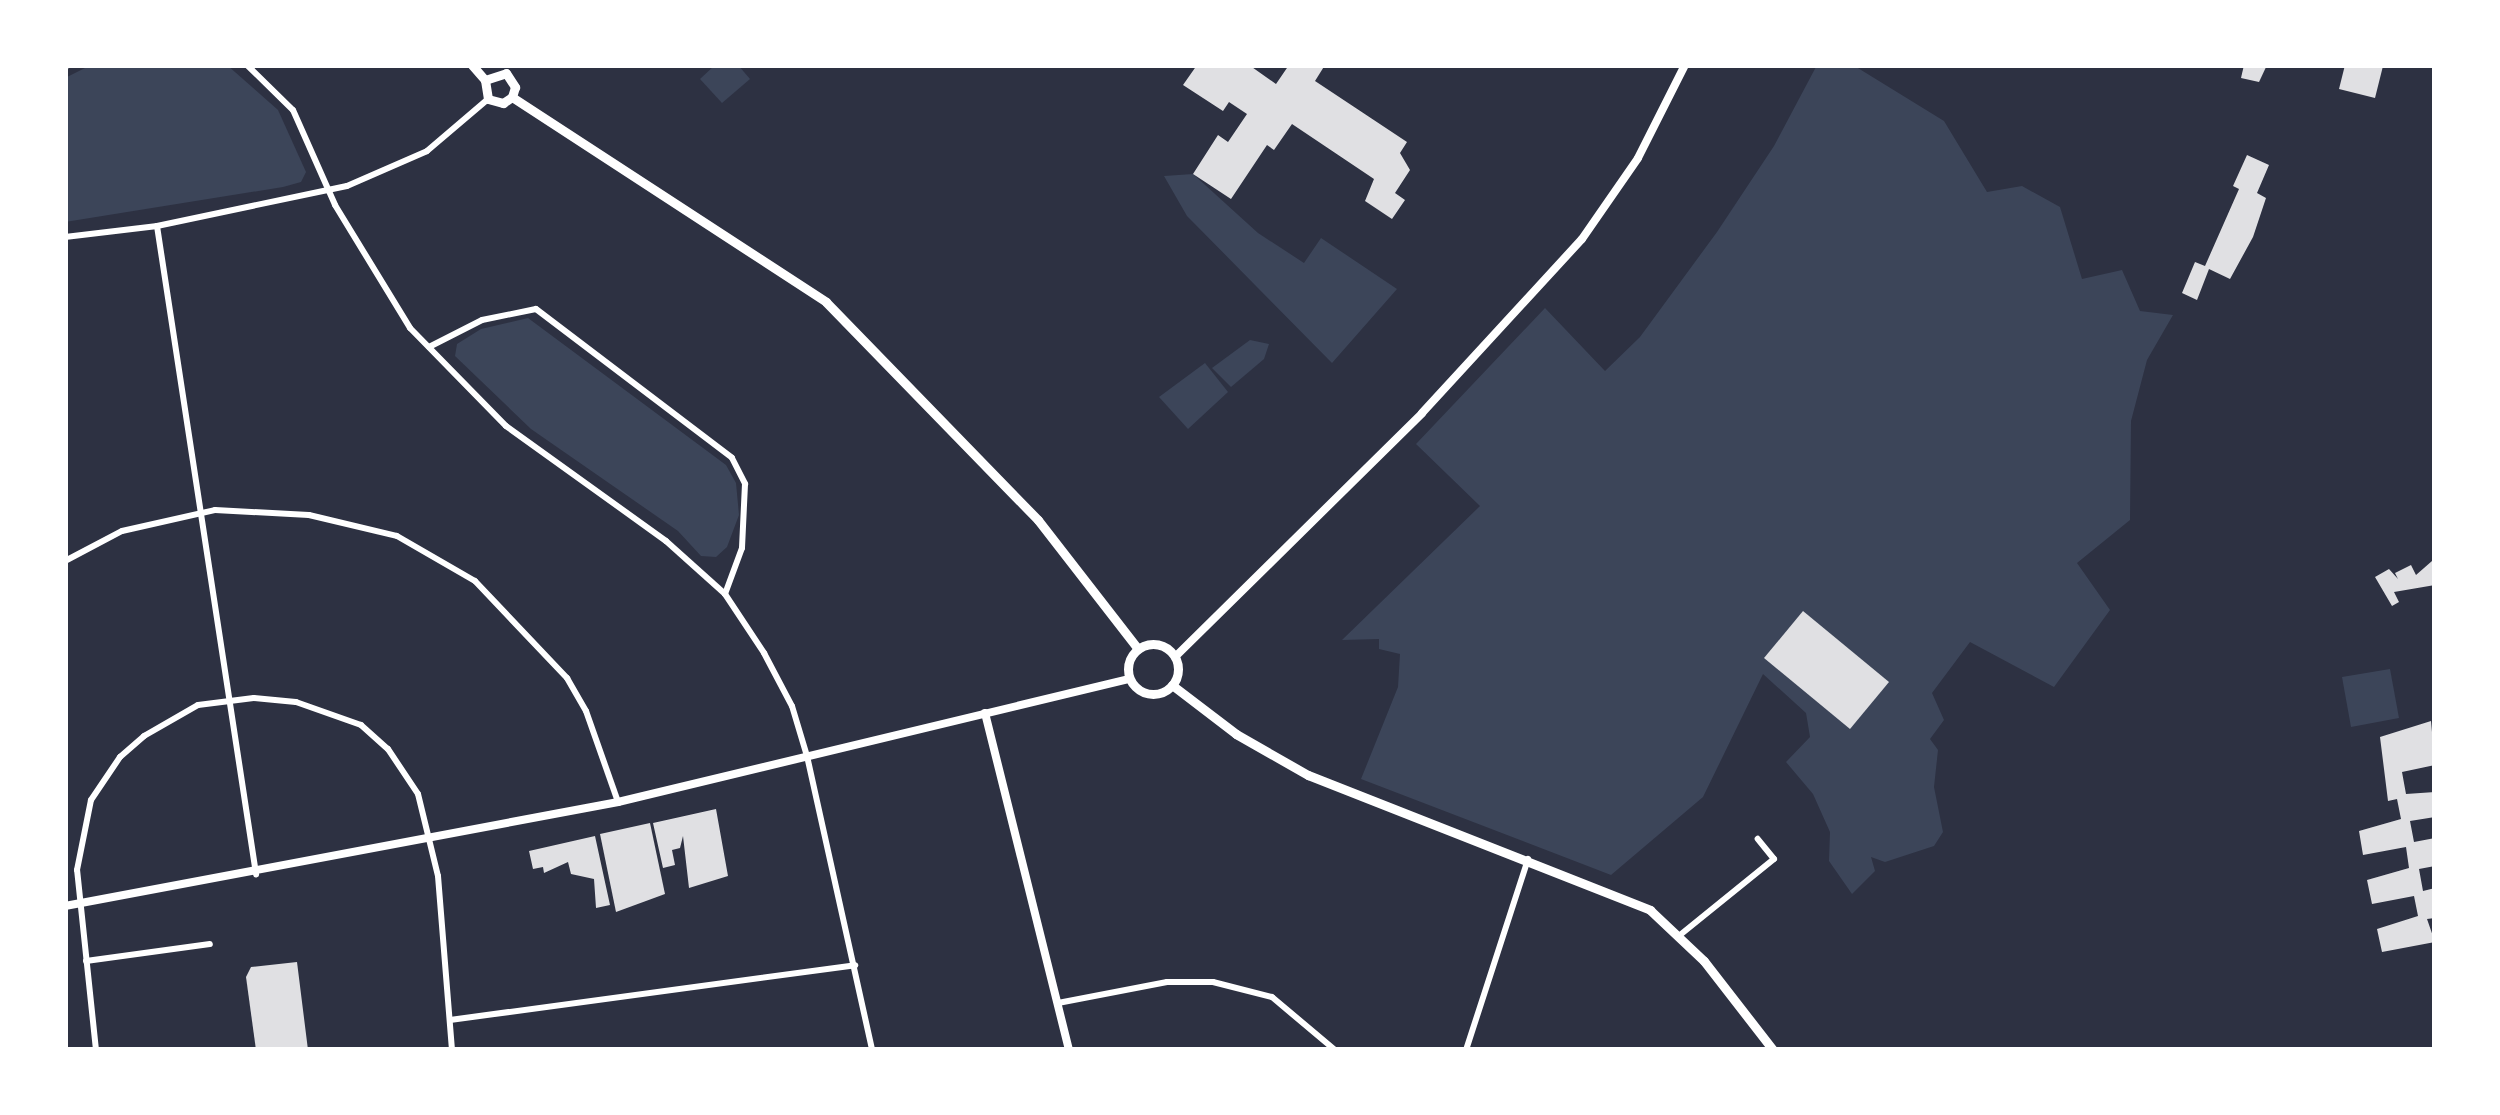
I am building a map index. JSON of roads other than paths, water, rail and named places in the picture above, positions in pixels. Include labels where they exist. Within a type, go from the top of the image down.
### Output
[{"type":"main road","points":[[472,65],[485,80],[488,99],[502,104],[512,98],[515,87],[506,74],[485,80]]},
{"type":"main road","points":[[512,98],[826,302],[1038,520],[1138,649]]},
{"type":"main road","points":[[1154,644],[1175,657],[1172,685],[1149,694],[1129,679],[1129,662],[1138,649],[1154,644]]},
{"type":"main road","points":[[1172,685],[1236,734],[1308,774],[1610,890],[1680,935],[1773,1050]]},
{"type":"street","points":[[247,65],[293,110],[328,188],[410,328],[506,426],[666,540],[724,594],[781,681],[807,756],[872,1050]]},
{"type":"street","points":[[1175,657],[1446,388],[1582,239],[1638,158],[1685,65]]},
{"type":"street","points":[[65,237],[157,226],[328,188],[427,150],[488,99]]},
{"type":"street","points":[[157,226],[256,874]]},
{"type":"street","points":[[428,348],[482,320],[536,309],[732,458],[745,484],[742,548],[724,594]]},
{"type":"street","points":[[65,561],[122,531],[200,513],[253,511],[347,522],[397,536],[475,582],[567,678],[586,711],[618,802]]},
{"type":"street","points":[[65,906],[256,874],[618,802],[1129,679]]},
{"type":"street","points":[[96,1050],[80,904],[81,828],[103,777],[158,728],[198,705],[228,700],[296,702],[361,726],[408,777],[431,839],[452,1050]]},
{"type":"street","points":[[984,712],[1069,1050]]},
{"type":"street","points":[[1680,935],[1774,860],[1758,839]]},
{"type":"street","points":[[1466,1050],[1529,858]]},
{"type":"street","points":[[86,961],[210,944]]},
{"type":"street","points":[[450,1020],[856,965]]},
{"type":"street","points":[[1058,1003],[1167,982],[1213,982],[1272,997],[1335,1050]]}]
